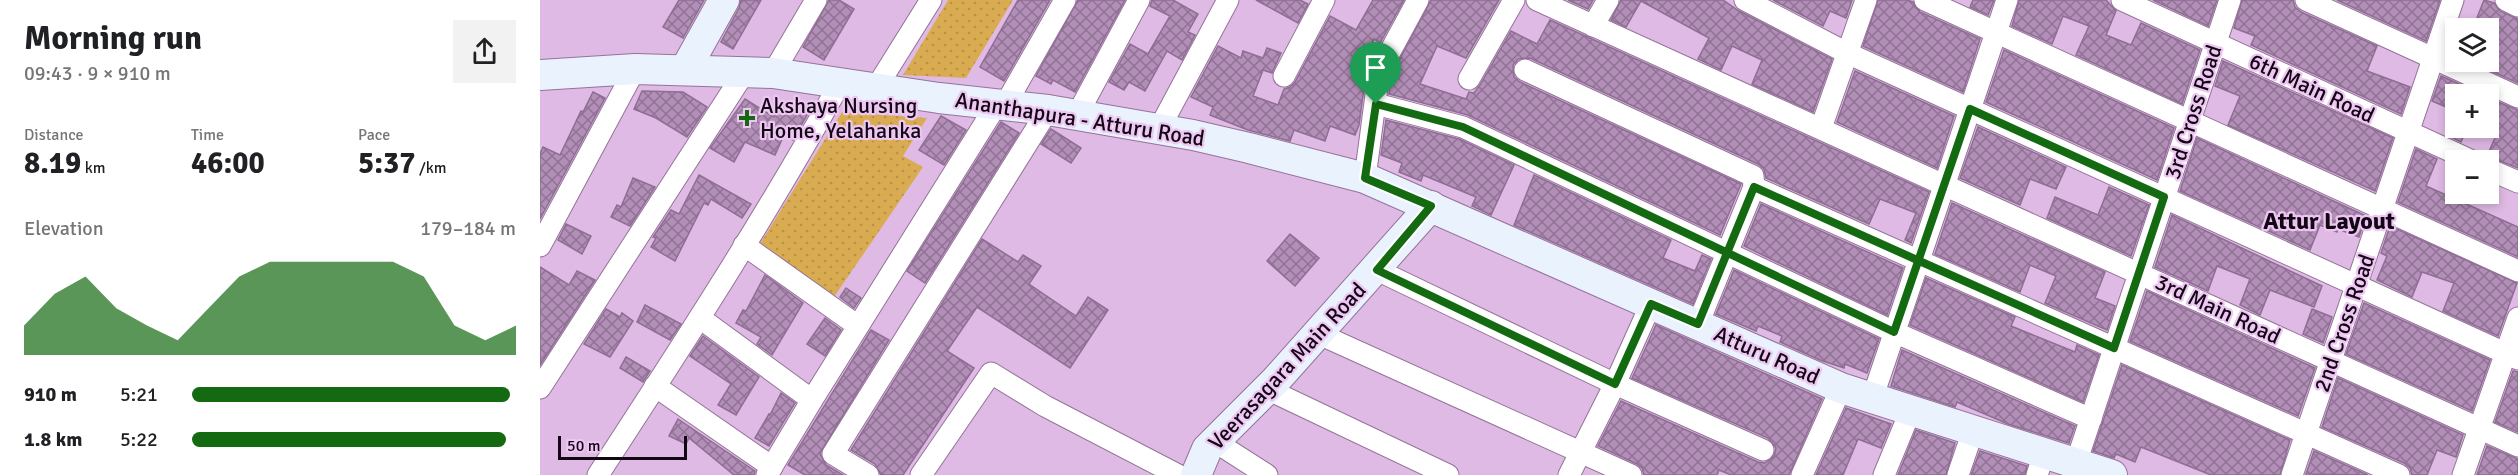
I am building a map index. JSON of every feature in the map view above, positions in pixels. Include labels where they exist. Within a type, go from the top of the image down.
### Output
[{"type":"street","points":[[685,70],[724,0]]},
{"type":"street","points":[[540,388],[759,73],[816,0]]},
{"type":"street","points":[[876,88],[931,0]]},
{"type":"street","points":[[655,386],[769,471],[812,399],[1001,105],[1065,0]]},
{"type":"street","points":[[868,475],[833,454],[1139,0]]},
{"type":"street","points":[[1159,129],[1228,0]]},
{"type":"street","points":[[1284,76],[1324,0]]},
{"type":"street","points":[[1365,178],[1379,72],[1418,0]]},
{"type":"street","points":[[1469,79],[1514,0]]},
{"type":"street","name":"3rd Main Road","points":[[1537,0],[2518,446]]},
{"type":"street","points":[[1593,26],[1608,0]]},
{"type":"street","points":[[1745,0],[1847,53],[2512,356]]},
{"type":"street","points":[[1821,128],[1866,0]]},
{"type":"street","points":[[1925,0],[2518,271]]},
{"type":"street","points":[[1872,399],[2007,0]]},
{"type":"street","name":"6th Main Road","points":[[2122,0],[2448,150]]},
{"type":"street","name":"3rd Cross Road","points":[[2076,463],[2230,0]]},
{"type":"street","points":[[2306,0],[2518,98]]},
{"type":"street","name":"2nd Cross Road","points":[[2292,475],[2453,0]]},
{"type":"street","points":[[2506,0],[2518,6]]},
{"type":"street","points":[[540,246],[634,69]]},
{"type":"street","name":"Ananthapura - Atturu Road","points":[[540,75],[634,69],[759,73],[1063,113],[1193,135],[1365,178],[1431,206]]},
{"type":"street","points":[[1525,70],[1753,176],[1754,187],[1698,324]]},
{"type":"street","points":[[603,473],[804,148],[840,83]]},
{"type":"street","points":[[1376,104],[1463,127],[1894,332],[2091,419]]},
{"type":"street","points":[[2499,174],[2518,182]]},
{"type":"street","points":[[1754,187],[2399,475]]},
{"type":"street","name":"Veerasagara Main Road","points":[[1196,475],[1207,449],[1319,334],[1431,206]]},
{"type":"street","name":"Atturu Road","points":[[1431,206],[1841,388],[1974,431],[2041,464],[2076,463],[2112,475]]},
{"type":"street","points":[[744,245],[858,326]]},
{"type":"street","points":[[1377,270],[1615,384],[1763,450]]},
{"type":"street","points":[[1569,475],[1615,384],[1651,304]]},
{"type":"street","points":[[700,318],[812,399]]},
{"type":"street","points":[[2463,475],[2479,429],[2512,356],[2518,318]]},
{"type":"street","points":[[1319,334],[1631,475]]},
{"type":"street","points":[[921,475],[991,373],[1045,406],[1178,475]]},
{"type":"street","points":[[1802,475],[1841,388]]},
{"type":"street","points":[[1267,389],[1448,475]]},
{"type":"street","points":[[1884,475],[1910,412]]},
{"type":"street","points":[[1958,475],[1974,431]]},
{"type":"street","points":[[1214,441],[1267,475]]},
{"type":"shaded area","points":[[948,0],[1013,0],[966,78],[903,75]]},
{"type":"shaded area","points":[[842,112],[927,118],[903,156],[923,167],[834,297],[758,247]]},
{"type":"building","points":[[679,0],[704,0],[683,38],[663,27]]},
{"type":"building","points":[[741,0],[761,0],[733,49],[721,42]]},
{"type":"building","points":[[829,0],[839,0],[854,9],[824,60],[803,47]]},
{"type":"building","points":[[1018,0],[1050,0],[1004,81],[980,67]]},
{"type":"building","points":[[1078,0],[1125,0],[1075,92],[1053,80],[1051,84],[1036,76]]},
{"type":"building","points":[[1152,0],[1173,0],[1198,14],[1188,32],[1195,35],[1182,60],[1167,51],[1145,91],[1129,82],[1124,90],[1109,82],[1130,44],[1148,54],[1170,16],[1150,6]]},
{"type":"building","points":[[1256,0],[1300,0],[1308,4],[1298,23]]},
{"type":"building","points":[[1373,0],[1404,0],[1380,43],[1374,39],[1360,78],[1365,80],[1359,125],[1355,135],[1330,126],[1325,141],[1294,130],[1290,141],[1248,130],[1210,115],[1213,107],[1191,97],[1218,46],[1241,58],[1243,51],[1263,58],[1267,48],[1281,53],[1272,73],[1263,70],[1253,96],[1278,105],[1284,89],[1295,82],[1330,16],[1356,30]]},
{"type":"building","points":[[1431,0],[1499,0],[1466,58],[1437,46],[1420,84],[1466,99],[1469,92],[1474,93],[1480,85],[1511,31],[1537,44],[1550,20],[1929,192],[1911,243],[1905,240],[1916,213],[1880,199],[1869,224],[1766,178],[1764,169],[1758,164],[1530,58],[1518,59],[1513,65],[1514,77],[1520,82],[1741,184],[1720,235],[1468,115],[1389,94],[1391,76]]},
{"type":"building","points":[[1568,0],[1593,0],[1588,9]]},
{"type":"building","points":[[1621,0],[1723,0],[1739,11],[1832,59],[1813,112],[1752,84],[1762,60],[1732,46],[1721,70],[1698,59],[1709,38],[1641,1],[1626,27],[1611,20]]},
{"type":"building","points":[[1773,0],[1852,0],[1846,18],[1830,11],[1823,26]]},
{"type":"building","points":[[1878,0],[1913,2],[1920,12],[1980,39],[1963,92],[1863,46]]},
{"type":"building","points":[[1973,0],[1994,0],[1988,15],[1970,7]]},
{"type":"building","points":[[2019,0],[2106,0],[2116,11],[2106,35],[2131,45],[2141,23],[2200,50],[2182,104],[2076,55],[2089,26],[2063,16],[2052,44],[2012,26]]},
{"type":"building","points":[[2153,0],[2217,0],[2208,26]]},
{"type":"building","points":[[2242,0],[2293,0],[2295,7],[2301,12],[2377,46],[2367,71],[2410,87],[2401,114],[2251,45],[2255,36],[2234,28]]},
{"type":"building","points":[[2337,0],[2440,0],[2426,41]]},
{"type":"building","points":[[2484,0],[2494,3],[2500,11],[2518,19],[2518,83],[2493,72],[2499,72],[2499,18],[2477,18]]},
{"type":"building","points":[[2004,50],[2174,128],[2157,180],[1986,102]]},
{"type":"building","points":[[2223,61],[2393,138],[2375,191],[2228,125],[2240,96],[2215,86]]},
{"type":"building","points":[[1855,71],[1954,116],[1937,168],[1837,122]]},
{"type":"building","points":[[2441,76],[2459,84],[2445,84],[2445,106],[2432,101]]},
{"type":"building","points":[[642,91],[683,92],[707,107],[687,137],[656,118],[634,109]]},
{"type":"building","points":[[593,92],[605,98],[540,219],[540,154],[543,147],[560,155],[581,111],[583,112]]},
{"type":"building","points":[[745,99],[774,117],[780,102],[807,115],[793,140],[784,135],[775,155],[745,142],[734,162],[710,148]]},
{"type":"building","points":[[2499,102],[2518,110],[2518,168],[2499,161],[2499,150],[2490,150],[2495,138],[2499,138]]},
{"type":"building","points":[[941,116],[966,130],[944,165],[919,150]]},
{"type":"building","points":[[1386,120],[1459,139],[1514,165],[1491,215],[1472,206],[1476,197],[1423,175],[1421,181],[1399,172],[1402,163],[1381,155]]},
{"type":"building","points":[[1001,122],[1019,133],[925,283],[907,271]]},
{"type":"building","points":[[1978,127],[2066,167],[2056,189],[2030,179],[2020,205],[1960,178]]},
{"type":"building","points":[[1051,129],[1081,148],[1071,163],[1041,144]]},
{"type":"building","points":[[2197,138],[2366,216],[2359,237],[2320,225],[2310,250],[2180,191]]},
{"type":"building","points":[[2416,149],[2437,159],[2426,186],[2445,194],[2445,204],[2466,204],[2518,227],[2518,257],[2398,202]]},
{"type":"building","points":[[699,175],[751,204],[742,218],[711,199],[708,205],[704,203],[675,261],[651,247],[656,238],[653,237],[671,210],[679,214]]},
{"type":"building","points":[[1534,175],[1671,240],[1663,258],[1695,271],[1702,255],[1711,259],[1693,304],[1514,225]]},
{"type":"building","points":[[633,178],[655,187],[630,226],[611,217],[617,205],[621,207]]},
{"type":"building","points":[[2109,187],[2149,205],[2131,256],[2047,218],[2055,197],[2098,215]]},
{"type":"building","points":[[1952,203],[2105,272],[2095,298],[2115,306],[2107,330],[2045,303],[2056,276],[2030,265],[2020,292],[1935,254]]},
{"type":"building","points":[[1761,204],[1903,268],[1887,315],[1744,246]]},
{"type":"building","points":[[2172,215],[2322,286],[2314,307],[2270,290],[2260,315],[2240,305],[2250,279],[2217,266],[2208,291],[2155,267]]},
{"type":"building","points":[[566,224],[591,236],[582,254],[558,240]]},
{"type":"building","points":[[2390,226],[2517,283],[2498,336],[2443,311],[2454,283],[2422,272],[2412,297],[2377,280],[2387,256],[2381,253]]},
{"type":"building","points":[[1290,234],[1319,258],[1295,286],[1267,261]]},
{"type":"building","points":[[982,239],[1018,262],[1023,255],[1041,266],[1029,284],[1076,316],[1088,297],[1108,310],[1070,368],[977,307],[947,351],[974,368],[903,475],[881,475],[875,464],[851,450]]},
{"type":"building","points":[[540,267],[569,285],[577,271],[595,280],[540,365]]},
{"type":"building","points":[[1734,270],[1879,339],[1867,373],[1845,364],[1844,368],[1820,360],[1780,342],[1782,336],[1758,326],[1756,331],[1716,314]]},
{"type":"building","points":[[765,275],[803,303],[772,355],[757,344],[761,337],[736,323],[743,310],[746,311]]},
{"type":"building","points":[[1926,278],[2015,317],[2011,326],[2075,352],[2077,345],[2099,355],[2083,402],[1910,325]]},
{"type":"building","points":[[846,288],[861,298],[854,308],[840,297]]},
{"type":"building","points":[[2147,291],[2315,368],[2298,416],[2130,341]]},
{"type":"building","points":[[2364,303],[2490,360],[2472,411],[2346,354]]},
{"type":"building","points":[[645,305],[681,324],[670,340],[637,322]]},
{"type":"building","points":[[606,309],[620,317],[622,313],[633,321],[610,357],[584,344]]},
{"type":"building","points":[[2312,309],[2332,317],[2323,343],[2303,334]]},
{"type":"building","points":[[825,318],[841,330],[825,356],[807,344]]},
{"type":"building","points":[[1656,325],[1822,399],[1789,475],[1731,475],[1719,470],[1717,475],[1644,475],[1642,468],[1637,464],[1598,446],[1621,401],[1758,462],[1765,463],[1774,456],[1776,448],[1768,438],[1632,378]]},
{"type":"building","points":[[871,330],[889,340],[820,453],[826,465],[843,475],[805,475],[788,465]]},
{"type":"building","points":[[703,336],[759,377],[736,415],[718,405],[731,384],[690,356]]},
{"type":"building","points":[[1902,350],[2075,426],[2069,443],[2008,424],[1957,402],[1955,407],[1891,386]]},
{"type":"building","points":[[626,357],[650,371],[643,382],[620,368]]},
{"type":"building","points":[[2122,365],[2290,440],[2280,475],[2211,475],[2141,447],[2135,462],[2116,454],[2114,458],[2093,451]]},
{"type":"building","points":[[2513,371],[2518,372],[2518,432],[2495,422]]},
{"type":"building","points":[[2338,378],[2463,435],[2456,457],[2437,450],[2427,475],[2412,475],[2410,468],[2404,463],[2322,427]]},
{"type":"building","points":[[781,393],[795,403],[769,446],[755,438]]},
{"type":"building","points":[[1846,408],[1891,424],[1881,448],[1858,439],[1843,475],[1816,475]]},
{"type":"building","points":[[678,419],[755,471],[754,475],[734,475],[689,438],[686,444],[669,436]]},
{"type":"building","points":[[1916,430],[1955,443],[1946,475],[1898,475]]},
{"type":"building","points":[[2487,446],[2518,459],[2518,475],[2477,475]]},
{"type":"building","points":[[1980,451],[2027,466],[2025,475],[1971,475]]},
{"type":"building","points":[[2314,451],[2368,475],[2306,474]]},
{"type":"place","name":"Akshaya Nursing Home, Yelahanka","points":[[747,118]]},
{"type":"district","name":"Attur Layout","points":[[2329,221]]},
{"type":"route","points":[[1376,104],[1365,178],[1431,206],[1377,270],[1615,384],[1651,304],[1698,324],[1727,252],[1754,187],[1918,261],[2114,348],[2164,197],[1970,109],[1918,261],[1894,332],[1727,252],[1463,127],[1376,104]]}]
